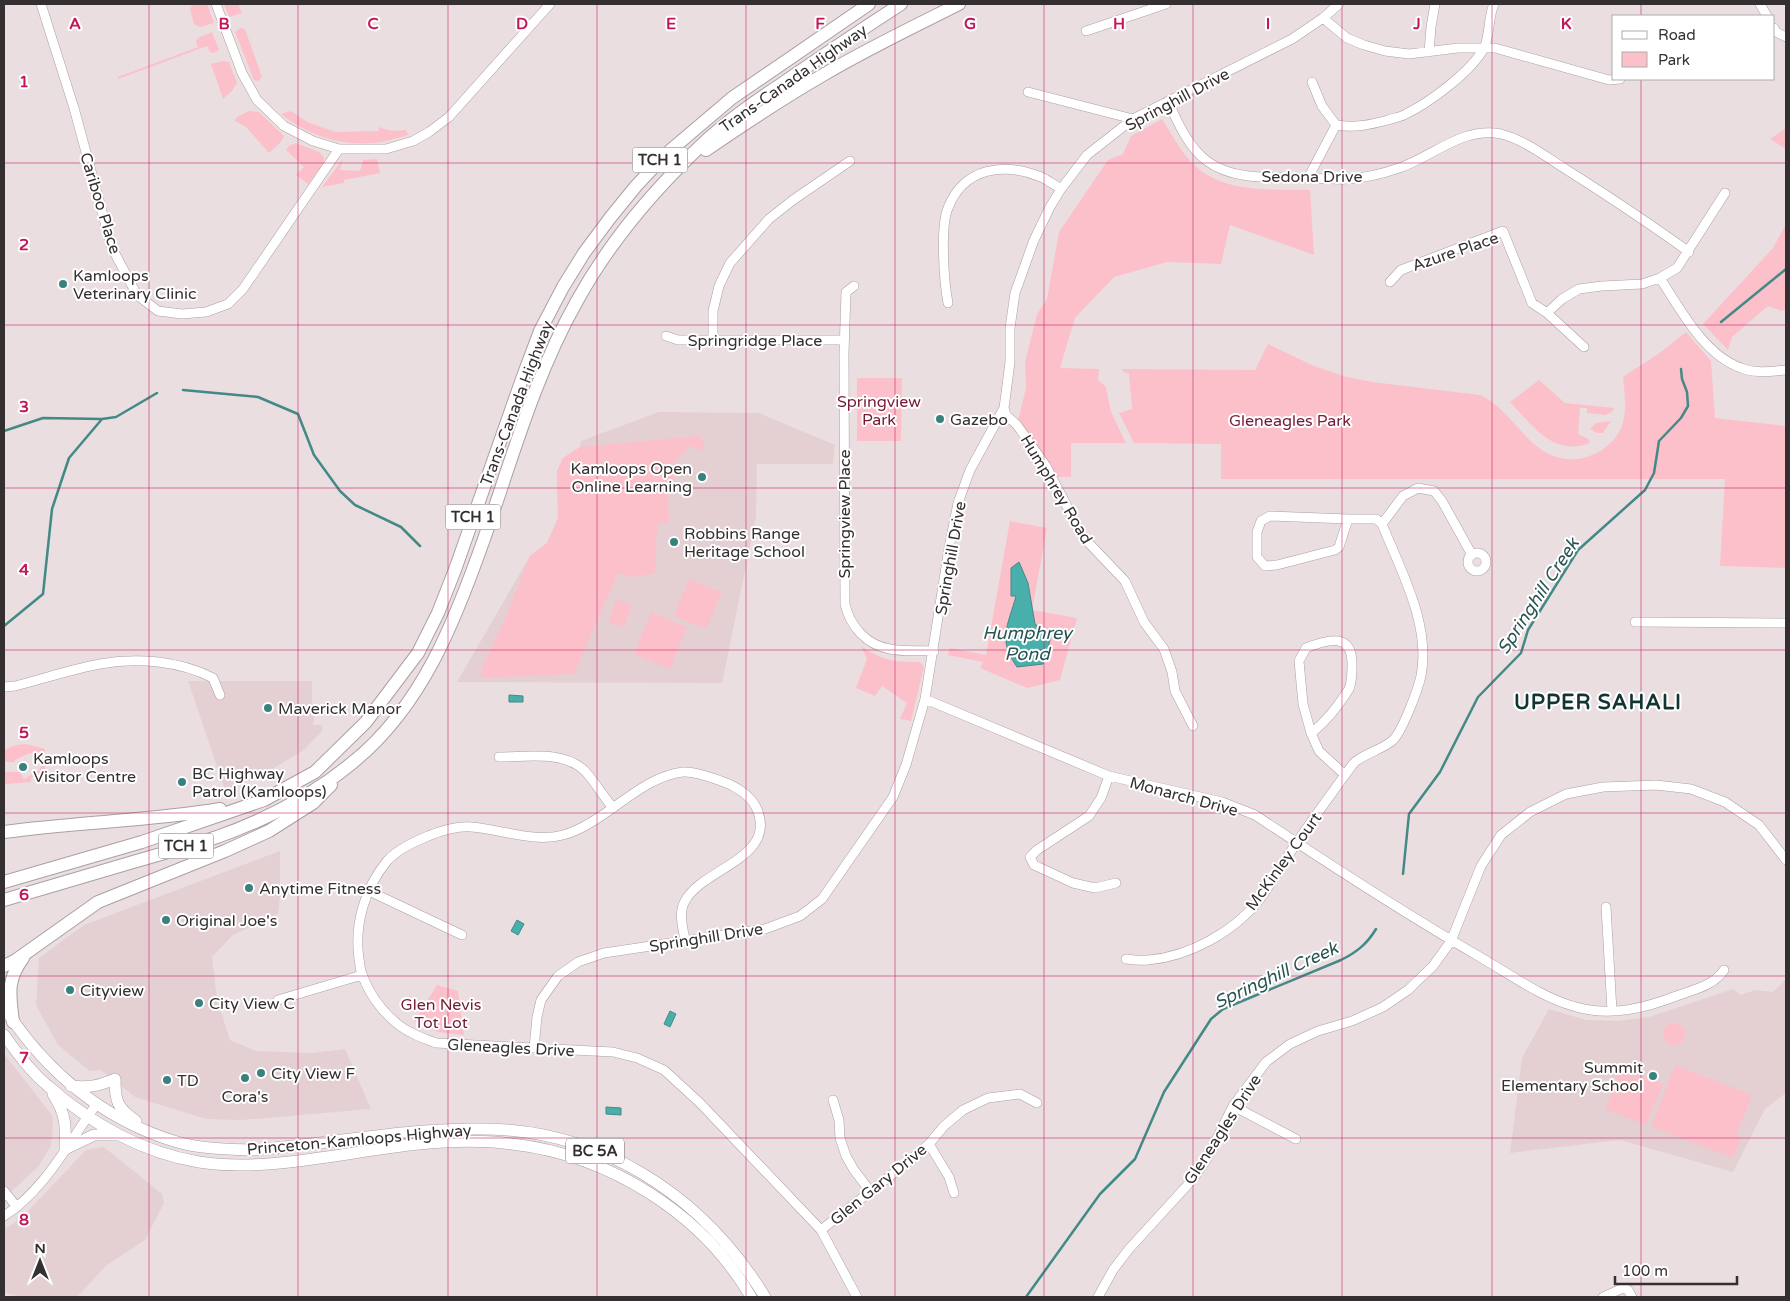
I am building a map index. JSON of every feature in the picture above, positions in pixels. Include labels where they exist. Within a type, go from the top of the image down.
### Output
[{"type":"highway","name":"Trans-Canada Highway","points":[[4,882],[142,842],[264,800],[315,772],[366,722],[418,653],[438,613],[540,331],[563,287],[610,218],[636,186],[666,154],[732,98],[869,4]]},
{"type":"highway","name":"Trans-Canada Highway","points":[[4,900],[219,836],[264,818],[312,791],[354,762],[380,736],[408,704],[432,665],[472,574],[537,386],[577,301],[624,229],[708,139],[741,112],[831,49],[900,4]]},
{"type":"highway","points":[[678,170],[750,120],[823,75],[896,35],[959,4]]},
{"type":"highway","points":[[4,966],[98,902],[225,851],[269,831],[313,803],[354,762]]},
{"type":"highway","points":[[4,824],[76,823],[144,819],[185,815],[264,800]]},
{"type":"highway","points":[[4,832],[76,823]]},
{"type":"highway","points":[[13,1022],[10,995],[12,976],[14,970],[29,950]]},
{"type":"main road","name":"Princeton-Kamloops Highway","points":[[4,1007],[28,1042],[71,1086],[96,1104],[128,1122],[178,1142],[202,1147],[253,1150],[423,1130],[477,1128],[551,1136],[587,1147],[658,1182],[685,1202],[726,1242],[765,1297]]},
{"type":"main road","name":"Princeton-Kamloops Highway","points":[[4,1035],[30,1068],[48,1086],[88,1116],[120,1135],[173,1156],[199,1162],[253,1165],[420,1144],[473,1142],[512,1144],[548,1150],[582,1160],[625,1178],[698,1229],[732,1268],[751,1297]]},
{"type":"main road","points":[[71,1086],[100,1086],[115,1079],[115,1096],[122,1109],[127,1115],[151,1132]]},
{"type":"main road","points":[[48,1086],[62,1107],[65,1118],[64,1149],[94,1135],[120,1135]]},
{"type":"street","name":"Cariboo Place","points":[[41,4],[74,108],[112,248],[138,295],[158,311],[182,314],[206,312],[228,304],[243,289],[339,149]]},
{"type":"street","points":[[216,4],[242,73],[257,100],[284,126],[312,141],[339,149],[386,149],[413,141],[429,132],[448,117],[550,4]]},
{"type":"street","points":[[1086,31],[1166,4]]},
{"type":"street","name":"Springhill Drive","points":[[534,1048],[537,1017],[541,1000],[558,976],[578,962],[604,953],[765,929],[800,916],[822,899],[893,797],[906,765],[926,699],[949,548],[958,503],[970,470],[1004,408],[1010,362],[1010,328],[1015,293],[1034,240],[1050,207],[1087,155],[1133,119],[1292,39],[1324,18],[1339,4]]},
{"type":"street","points":[[1429,52],[1431,27],[1436,4]]},
{"type":"street","points":[[1336,126],[1365,126],[1405,115],[1447,86],[1469,68],[1485,47],[1489,19],[1494,4]]},
{"type":"street","points":[[1760,4],[1766,15]]},
{"type":"street","points":[[1324,18],[1347,38],[1385,51],[1409,54],[1485,47],[1495,48],[1612,80]]},
{"type":"street","points":[[1775,31],[1786,37]]},
{"type":"street","points":[[1312,82],[1322,106],[1336,126]]},
{"type":"street","points":[[1028,92],[1133,119]]},
{"type":"street","name":"Sedona Drive","points":[[1168,101],[1192,145],[1206,161],[1225,171],[1248,176],[1346,179],[1372,176],[1401,168],[1461,138],[1480,134],[1499,134],[1522,141],[1632,211],[1689,252]]},
{"type":"street","points":[[1308,178],[1336,126]]},
{"type":"street","points":[[713,340],[713,311],[719,286],[730,263],[769,220],[793,200],[850,161]]},
{"type":"street","points":[[948,303],[944,286],[944,226],[947,209],[956,193],[970,178],[994,169],[1017,170],[1043,178],[1061,189]]},
{"type":"street","points":[[1547,313],[1562,299],[1579,289],[1642,284],[1660,278],[1677,268],[1725,193]]},
{"type":"street","name":"Azure Place","points":[[1390,282],[1401,270],[1502,231],[1532,303],[1547,313],[1584,347]]},
{"type":"street","points":[[1660,278],[1687,321],[1715,353],[1740,368],[1761,372],[1786,370]]},
{"type":"street","name":"Springview Place","points":[[854,286],[846,292],[844,340],[845,604],[848,617],[854,627],[881,647],[891,650],[934,651]]},
{"type":"street","name":"Springridge Place","points":[[666,336],[678,340],[844,340]]},
{"type":"street","name":"Humphrey Road","points":[[1004,408],[1006,415],[1022,432],[1046,466],[1083,537],[1125,581],[1144,622],[1164,648],[1172,672],[1175,690],[1193,726]]},
{"type":"street","points":[[1348,519],[1339,547],[1335,550],[1277,565],[1265,566],[1257,557],[1257,532],[1261,521],[1270,516],[1376,519],[1382,524],[1404,496],[1418,488],[1434,491],[1442,501],[1472,555]]},
{"type":"street","name":"McKinley Court","points":[[1126,959],[1149,960],[1184,953],[1212,940],[1239,921],[1258,901],[1296,843],[1355,761],[1393,740],[1415,699],[1421,675],[1423,645],[1420,621],[1382,524]]},
{"type":"street","points":[[1635,622],[1786,624]]},
{"type":"street","points":[[1312,733],[1321,726],[1349,688],[1352,678],[1353,655],[1344,643],[1336,640],[1319,642],[1306,648],[1299,661],[1303,704],[1312,733],[1319,751],[1345,775]]},
{"type":"street","points":[[4,687],[15,686],[101,664],[148,661],[175,664],[200,671],[213,678],[220,695]]},
{"type":"street","name":"Monarch Drive","points":[[926,699],[1109,776],[1222,802],[1255,815],[1296,843],[1451,940],[1549,996],[1577,1007],[1612,1011],[1652,1005],[1707,985],[1719,978],[1724,970]]},
{"type":"street","points":[[499,757],[560,757],[571,761],[584,771],[613,808]]},
{"type":"street","name":"Gleneagles Drive","points":[[686,940],[681,911],[684,901],[692,891],[741,858],[753,845],[759,832],[759,819],[756,808],[746,795],[734,786],[708,777],[684,772],[659,777],[589,825],[562,836],[537,837],[469,826],[440,831],[410,844],[388,861],[369,891],[359,919],[358,948],[362,975],[381,1007],[401,1027],[412,1034],[436,1043],[613,1052],[638,1058],[664,1070],[700,1103],[821,1230],[857,1297]]},
{"type":"street","points":[[1109,776],[1101,798],[1089,816],[1037,850],[1030,857],[1034,865],[1073,882],[1095,888],[1116,883]]},
{"type":"street","name":"Gleneagles Drive","points":[[1098,1297],[1113,1270],[1129,1248],[1193,1179],[1218,1138],[1233,1106],[1266,1062],[1290,1044],[1318,1031],[1352,1021],[1383,1007],[1408,990],[1433,966],[1451,940],[1480,866],[1501,835],[1530,812],[1566,794],[1603,787],[1656,785],[1691,790],[1725,802],[1759,825],[1786,860]]},
{"type":"street","points":[[369,891],[462,935]]},
{"type":"street","points":[[1606,907],[1612,1011]]},
{"type":"street","points":[[278,1000],[362,975]]},
{"type":"street","name":"Glen Gary Drive","points":[[821,1230],[908,1162],[963,1110],[988,1098],[1020,1094],[1037,1103]]},
{"type":"street","points":[[833,1100],[839,1120],[840,1138],[846,1156],[870,1191]]},
{"type":"street","points":[[4,1216],[17,1207],[43,1181],[96,1104]]},
{"type":"street","points":[[1233,1106],[1296,1139]]},
{"type":"street","points":[[928,1144],[949,1177],[954,1193]]},
{"type":"street","points":[[4,1191],[17,1207]]},
{"type":"street","points":[[1603,1297],[1623,1288],[1628,1290],[1632,1297]]},
{"type":"shaded area","points":[[659,412],[759,413],[835,445],[833,464],[757,464],[756,517],[722,683],[457,682],[530,556],[547,543],[558,518],[557,471],[563,458],[580,447],[581,441]]},
{"type":"shaded area","points":[[188,681],[312,681],[312,712],[315,713],[313,725],[322,725],[322,731],[304,750],[262,775],[225,790]]},
{"type":"shaded area","points":[[280,851],[278,914],[233,935],[212,957],[217,999],[230,1040],[256,1051],[312,1053],[345,1049],[371,1109],[241,1120],[206,1119],[135,1097],[101,1070],[90,1071],[58,1045],[36,1005],[39,958],[84,925]]},
{"type":"shaded area","name":"Summit Elementary School","points":[[1786,979],[1786,1093],[1765,1109],[1733,1172],[1620,1140],[1510,1153],[1522,1058],[1549,1009],[1586,1020],[1618,1021],[1649,1017],[1733,989],[1741,995],[1755,990],[1773,992]]},
{"type":"shaded area","points":[[4,1054],[52,1115],[53,1126],[51,1146],[38,1167],[4,1198]]},
{"type":"shaded area","points":[[104,1147],[162,1194],[164,1203],[145,1240],[107,1265],[77,1297],[20,1297],[4,1292],[4,1229],[27,1212],[86,1150]]},
{"type":"green space","points":[[193,4],[207,4],[214,23],[200,27],[194,24],[190,9]]},
{"type":"green space","points":[[224,4],[238,4],[242,13],[229,17]]},
{"type":"green space","points":[[241,28],[245,29],[262,77],[258,81],[254,80],[235,32]]},
{"type":"green space","points":[[212,32],[219,50],[214,53],[210,52],[207,46],[118,79],[118,77],[198,47],[196,41],[198,38]]},
{"type":"green space","points":[[223,61],[229,62],[237,83],[232,91],[223,99],[211,64]]},
{"type":"green space","points":[[249,111],[259,112],[284,136],[281,142],[269,153],[246,127],[235,121],[237,117]]},
{"type":"green space","points":[[291,111],[307,122],[336,132],[379,131],[378,127],[393,131],[406,130],[408,135],[374,143],[336,141],[302,128],[281,114]]},
{"type":"green space","points":[[1162,119],[1190,161],[1202,172],[1216,179],[1246,188],[1310,190],[1314,255],[1230,225],[1221,264],[1167,262],[1114,277],[1075,318],[1060,368],[1099,369],[1098,380],[1106,387],[1111,412],[1126,443],[1071,443],[1071,477],[1051,477],[1017,425],[1026,388],[1025,362],[1037,314],[1047,299],[1059,232],[1108,160],[1123,154],[1131,136]]},
{"type":"green space","points":[[1786,128],[1786,149],[1770,139]]},
{"type":"green space","points":[[296,143],[319,152],[324,157],[324,163],[308,184],[296,175],[304,167],[286,150],[289,146]]},
{"type":"green space","points":[[343,159],[340,170],[360,171],[363,160],[377,159],[380,173],[344,180],[344,183],[322,187]]},
{"type":"green space","points":[[1786,224],[1786,310],[1781,311],[1768,306],[1732,337],[1728,350],[1703,324],[1773,248]]},
{"type":"green space","name":"Gleneagles Park","points":[[1686,332],[1711,361],[1715,418],[1786,426],[1786,568],[1720,566],[1725,479],[1221,479],[1221,444],[1134,443],[1119,413],[1132,409],[1129,374],[1122,369],[1255,370],[1268,344],[1314,366],[1347,377],[1372,382],[1480,395],[1492,402],[1532,442],[1543,450],[1555,456],[1577,459],[1590,456],[1602,450],[1618,435],[1622,426],[1625,408],[1623,377],[1661,352]]},
{"type":"green space","name":"Springview Park","points":[[857,378],[902,378],[901,441],[857,441]]},
{"type":"green space","points":[[1539,380],[1565,403],[1614,408],[1612,412],[1605,415],[1587,413],[1587,408],[1580,408],[1578,434],[1588,439],[1590,443],[1565,446],[1554,443],[1536,429],[1510,402]]},
{"type":"green space","points":[[1611,421],[1603,433],[1597,433],[1590,429],[1596,423]]},
{"type":"green space","points":[[701,436],[705,446],[701,450],[691,445],[671,465],[677,476],[668,488],[669,522],[657,525],[655,573],[633,577],[618,573],[574,674],[480,678],[483,665],[505,619],[530,556],[547,543],[558,518],[557,471],[563,458],[580,447]]},
{"type":"green space","points":[[1010,521],[1047,528],[1032,610],[1077,618],[1060,680],[1027,688],[980,668],[983,662],[948,655],[950,648],[986,655]]},
{"type":"green space","points":[[689,579],[722,592],[706,629],[674,616]]},
{"type":"green space","points":[[616,599],[632,605],[624,628],[608,622]]},
{"type":"green space","points":[[651,612],[687,627],[670,669],[634,654]]},
{"type":"green space","points":[[861,646],[882,658],[903,662],[920,662],[924,667],[911,721],[900,719],[907,703],[882,686],[875,696],[856,688],[867,659]]},
{"type":"green space","points":[[26,744],[45,749],[44,765],[46,771],[32,777],[31,782],[6,784],[4,783],[4,750],[16,745]],"holes":[[[30,753],[40,759],[44,765],[39,768],[40,770],[33,771],[34,773],[24,779],[20,772],[5,772],[5,762],[15,762],[15,760]]]},
{"type":"green space","name":"Glen Nevis Tot Lot","points":[[437,985],[458,991],[464,1035],[438,1032],[414,1021]]},
{"type":"green space","points":[[1670,1023],[1678,1023],[1685,1030],[1685,1038],[1678,1045],[1670,1045],[1663,1038],[1663,1030]]},
{"type":"green space","points":[[1675,1065],[1752,1095],[1736,1136],[1741,1139],[1733,1156],[1730,1157],[1651,1126]]},
{"type":"green space","points":[[1621,1068],[1663,1084],[1646,1125],[1605,1109]]},
{"type":"water","name":"Humphrey Pond","points":[[1019,562],[1028,583],[1035,624],[1051,637],[1043,664],[1017,667],[1007,648],[1006,632],[1016,596],[1011,596],[1011,568]]},
{"type":"water","points":[[509,695],[523,696],[523,702],[509,702]]},
{"type":"water","points":[[517,920],[524,924],[518,935],[511,931]]},
{"type":"water","points":[[670,1011],[676,1014],[670,1027],[664,1024]]},
{"type":"water","points":[[606,1107],[621,1108],[621,1115],[606,1114]]},
{"type":"waterway","name":"Springhill Creek","points":[[1721,322],[1786,269]]},
{"type":"waterway","name":"Springhill Creek","points":[[1403,874],[1409,814],[1440,772],[1478,697],[1521,653],[1528,630],[1578,550],[1645,490],[1654,473],[1659,441],[1681,418],[1688,406],[1687,392],[1682,379],[1681,369]]},
{"type":"waterway","points":[[183,390],[258,397],[298,414],[314,455],[340,491],[355,505],[401,527],[420,546]]},
{"type":"waterway","points":[[4,431],[43,418],[102,419],[116,417],[157,393]]},
{"type":"waterway","points":[[4,626],[43,594],[52,509],[69,458],[102,419]]},
{"type":"waterway","name":"Springhill Creek","points":[[1026,1297],[1100,1194],[1135,1159],[1164,1092],[1211,1019],[1223,1009],[1347,957],[1357,951],[1376,929]]},
{"type":"place","name":"Kamloops Veterinary Clinic","points":[[63,284]]},
{"type":"place","name":"Gazebo","points":[[940,419]]},
{"type":"place","name":"Kamloops Open Online Learning","points":[[702,477]]},
{"type":"place","name":"Robbins Range Heritage School","points":[[674,542]]},
{"type":"place","name":"Maverick Manor","points":[[268,708]]},
{"type":"place","name":"Kamloops Visitor Centre","points":[[23,767]]},
{"type":"place","name":"BC Highway Patrol (Kamloops)","points":[[182,782]]},
{"type":"place","name":"Anytime Fitness","points":[[249,888]]},
{"type":"place","name":"Original Joe's","points":[[166,920]]},
{"type":"place","name":"Cityview","points":[[70,990]]},
{"type":"place","name":"City View C","points":[[199,1003]]},
{"type":"place","name":"City View F","points":[[261,1073]]},
{"type":"place","name":"Summit Elementary School","points":[[1653,1076]]},
{"type":"place","name":"Cora's","points":[[245,1078]]},
{"type":"place","name":"TD","points":[[167,1080]]},
{"type":"district","name":"UPPER SAHALI","points":[[1598,702]]}]
